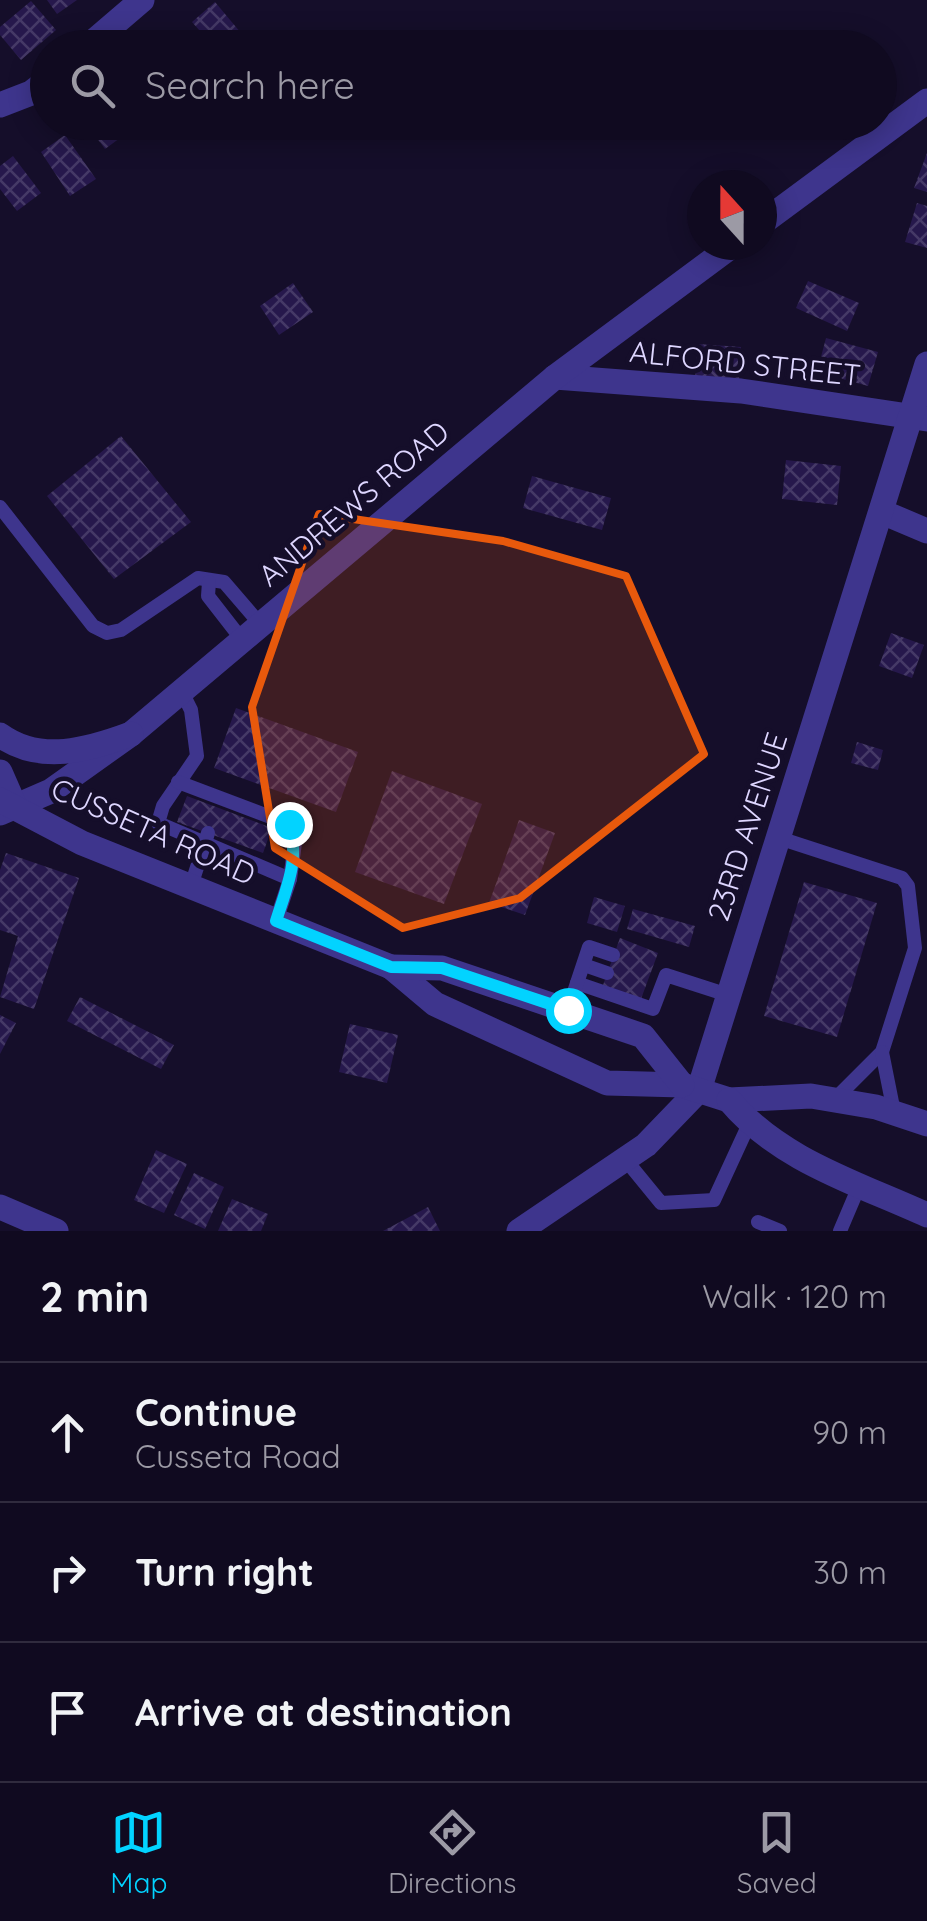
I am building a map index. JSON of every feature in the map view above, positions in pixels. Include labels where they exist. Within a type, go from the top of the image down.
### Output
[{"type":"street","points":[[107,30],[142,0]]},
{"type":"street","points":[[0,104],[30,93]]},
{"type":"street","points":[[897,123],[927,101]]},
{"type":"street","points":[[777,213],[875,140]]},
{"type":"street","name":"ANDREWS ROAD","points":[[5,806],[51,792],[131,734],[556,377],[713,260]]},
{"type":"street","name":"23RD AVENUE","points":[[519,1231],[646,1145],[690,1087],[728,996],[882,512],[918,417],[927,364]]},
{"type":"street","name":"ALFORD STREET","points":[[556,377],[740,391],[918,417]]},
{"type":"street","points":[[882,512],[927,530]]},
{"type":"street","points":[[0,735],[28,751],[50,752],[74,751],[131,734]]},
{"type":"street","points":[[0,772],[5,806]]},
{"type":"street","name":"CUSSETA ROAD","points":[[5,806],[82,843],[391,967],[435,1004],[607,1083],[690,1087],[729,1100],[811,1096],[894,1112],[927,1124]]},
{"type":"street","name":"CUSSETA ROAD","points":[[391,967],[442,968],[643,1036],[690,1087]]},
{"type":"street","points":[[729,1100],[749,1124],[784,1150],[927,1215]]},
{"type":"street","points":[[0,1208],[56,1231]]},
{"type":"lane","points":[[0,507],[93,626],[106,634],[120,630],[186,582],[198,578],[224,582],[252,633]]},
{"type":"lane","points":[[209,582],[208,596],[252,633]]},
{"type":"lane","points":[[182,692],[191,710],[197,756],[162,806],[158,823],[246,854],[290,879]]},
{"type":"lane","points":[[178,782],[219,803],[289,824],[295,844],[290,879],[276,921]]},
{"type":"lane","points":[[191,886],[206,838]]},
{"type":"lane","points":[[778,838],[902,878],[908,886],[915,948],[882,1052],[834,1100]]},
{"type":"lane","points":[[568,1010],[589,947],[613,956]]},
{"type":"lane","points":[[584,966],[607,973]]},
{"type":"lane","points":[[577,983],[653,1009],[653,990],[659,973],[728,996]]},
{"type":"lane","points":[[882,1052],[894,1112]]},
{"type":"lane","points":[[625,1159],[661,1203],[714,1200],[749,1124]]},
{"type":"lane","points":[[840,1231],[860,1184]]},
{"type":"lane","points":[[758,1222],[780,1231]]},
{"type":"highlighted area","points":[[319,514],[503,541],[626,576],[704,754],[520,898],[403,928],[275,848],[252,707]]},
{"type":"building","points":[[47,0],[77,0],[57,14]]},
{"type":"building","points":[[31,1],[56,30],[30,30],[30,52],[21,60],[0,35],[0,27]]},
{"type":"building","points":[[215,2],[238,30],[199,30],[192,22]]},
{"type":"building","points":[[58,140],[69,140],[96,179],[70,196],[41,152]]},
{"type":"building","points":[[98,140],[117,140],[105,149]]},
{"type":"building","points":[[927,153],[927,192],[914,188]]},
{"type":"building","points":[[13,156],[41,193],[17,211],[0,189],[0,166]]},
{"type":"building","points":[[917,203],[927,206],[927,248],[905,242]]},
{"type":"building","points":[[808,281],[859,303],[847,331],[796,308]]},
{"type":"building","points":[[293,283],[313,312],[279,335],[260,306]]},
{"type":"building","points":[[826,338],[878,352],[868,386],[817,372]]},
{"type":"building","points":[[698,344],[741,347],[739,381],[695,378]]},
{"type":"building","points":[[121,436],[191,522],[114,579],[47,496]]},
{"type":"building","points":[[786,460],[841,466],[837,505],[782,499]]},
{"type":"building","points":[[532,476],[611,498],[602,530],[523,508]]},
{"type":"building","points":[[891,633],[924,645],[912,678],[879,666]]},
{"type":"building","points":[[236,708],[358,752],[336,812],[214,768]]},
{"type":"building","points":[[857,742],[883,750],[878,770],[851,763]]},
{"type":"building","points":[[392,771],[482,804],[444,904],[355,872]]},
{"type":"building","points":[[187,796],[272,828],[263,853],[177,822]]},
{"type":"building","points":[[519,820],[555,833],[525,915],[489,903]]},
{"type":"building","points":[[6,853],[79,878],[34,1009],[0,997],[18,936],[0,930],[0,870]]},
{"type":"building","points":[[804,882],[877,903],[837,1037],[764,1016]]},
{"type":"building","points":[[594,897],[625,906],[617,932],[587,923]]},
{"type":"building","points":[[633,909],[695,926],[689,947],[627,929]]},
{"type":"building","points":[[620,938],[658,953],[641,999],[603,985]]},
{"type":"building","points":[[80,997],[174,1045],[161,1069],[67,1021]]},
{"type":"building","points":[[0,1015],[16,1023],[0,1054]]},
{"type":"building","points":[[350,1024],[398,1035],[387,1083],[339,1072]]},
{"type":"building","points":[[156,1150],[187,1164],[164,1213],[134,1200]]},
{"type":"building","points":[[194,1173],[224,1187],[205,1229],[174,1215]]},
{"type":"building","points":[[232,1199],[268,1214],[261,1231],[218,1231]]},
{"type":"building","points":[[428,1207],[440,1231],[383,1231]]},
{"type":"route","points":[[289,824],[295,844],[294,866],[276,921],[391,967],[442,968],[568,1010]]}]
